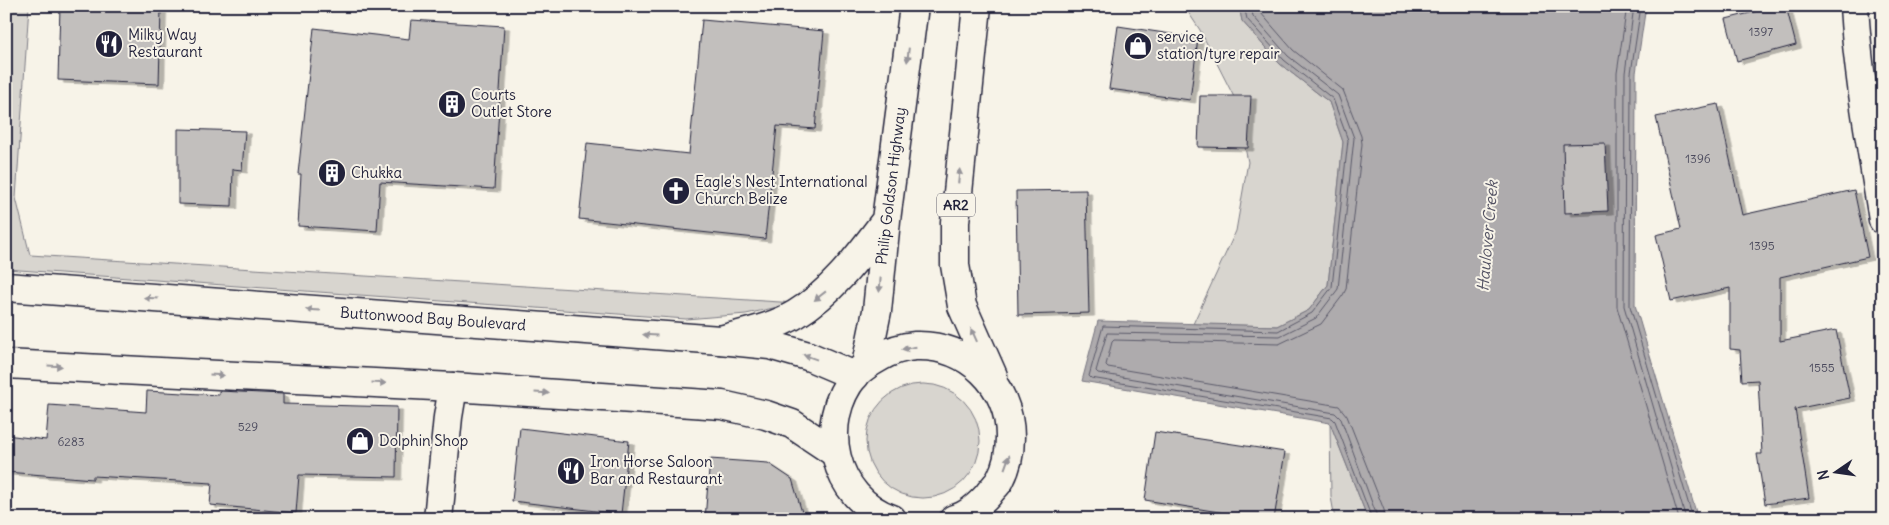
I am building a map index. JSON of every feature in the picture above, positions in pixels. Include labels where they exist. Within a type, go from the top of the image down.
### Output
[{"type":"street","name":"Philip Goldson Highway","points":[[860,370],[878,311],[886,220],[914,6]]},
{"type":"street","name":"AR2","points":[[977,6],[955,222],[955,265],[962,306],[1002,395]]},
{"type":"street","points":[[1854,6],[1865,106],[1883,220]]},
{"type":"street","points":[[720,340],[769,326],[796,314],[825,293],[854,262],[886,220]]},
{"type":"street","name":"Buttonwood Bay Boulevard","points":[[6,288],[720,340],[770,345],[860,370]]},
{"type":"street","points":[[849,519],[834,425],[841,399],[860,370],[889,352],[915,346],[941,348],[966,357],[986,373],[1002,395],[1010,423],[1010,452],[1000,480],[976,511],[954,519]]},
{"type":"street","points":[[6,364],[453,387],[722,405],[766,415],[792,424],[839,465],[859,499],[881,515],[892,519]]},
{"type":"street","points":[[438,519],[448,417],[453,387]]},
{"type":"shaded area","points":[[6,6],[29,6],[16,198],[30,255],[796,303],[746,314],[686,319],[6,269]]},
{"type":"shaded area","points":[[1184,6],[1239,6],[1242,21],[1280,64],[1329,102],[1343,142],[1328,285],[1309,310],[1277,326],[1193,324],[1236,231],[1248,162],[1235,99],[1200,30]]},
{"type":"shaded area","points":[[923,384],[945,389],[963,401],[975,419],[980,441],[975,463],[963,481],[945,493],[923,498],[901,493],[883,481],[871,463],[866,441],[871,419],[883,401],[901,389]]},
{"type":"shaded area","points":[[1330,423],[1368,519],[1335,519],[1331,497]]},
{"type":"water","name":"Haulover Creek","points":[[1239,6],[1646,6],[1636,73],[1635,305],[1698,519],[1368,519],[1330,423],[1082,381],[1098,321],[1277,326],[1309,310],[1328,285],[1343,142],[1329,102],[1280,64],[1242,21]]},
{"type":"building","name":"Milky Way Restaurant","points":[[60,6],[161,9],[159,84],[58,80]]},
{"type":"building","points":[[1778,6],[1786,6],[1796,45],[1737,61],[1726,19]]},
{"type":"building","points":[[411,20],[504,26],[494,189],[380,182],[377,231],[298,226],[301,174],[298,174],[314,28],[409,39]]},
{"type":"building","points":[[702,20],[824,31],[815,129],[777,126],[765,239],[579,219],[587,143],[689,154]]},
{"type":"building","points":[[1118,26],[1198,38],[1190,100],[1109,89]]},
{"type":"building","points":[[1200,96],[1251,96],[1248,148],[1198,147]]},
{"type":"building","points":[[1718,104],[1742,215],[1854,190],[1868,257],[1780,277],[1780,341],[1836,330],[1850,398],[1795,409],[1809,498],[1765,504],[1757,454],[1762,454],[1758,380],[1742,381],[1740,350],[1730,349],[1730,288],[1671,301],[1656,235],[1681,229],[1656,117]]},
{"type":"building","points":[[178,129],[245,131],[242,170],[233,169],[232,206],[178,204]]},
{"type":"building","points":[[1605,143],[1608,211],[1565,213],[1563,144]]},
{"type":"building","points":[[1086,190],[1089,313],[1018,315],[1016,191]]},
{"type":"building","points":[[147,391],[219,395],[219,391],[283,394],[283,404],[397,407],[396,477],[299,475],[296,513],[210,505],[212,483],[93,476],[93,479],[6,472],[6,435],[46,440],[49,405],[146,412]]},
{"type":"building","name":"Iron Horse Saloon Bar and Restaurant","points":[[520,428],[629,441],[621,514],[512,501]]},
{"type":"building","points":[[1155,432],[1285,452],[1274,519],[1262,519],[1145,500]]},
{"type":"building","points":[[710,459],[768,463],[792,479],[804,519],[705,519]]},
{"type":"place","name":"Milky Way Restaurant","points":[[109,44]]},
{"type":"place","name":"service station/tyre repair","points":[[1138,46]]},
{"type":"place","name":"Courts Outlet Store","points":[[452,104]]},
{"type":"place","name":"Chukka","points":[[332,173]]},
{"type":"place","name":"Eagle's Nest International Church Belize","points":[[676,191]]},
{"type":"place","name":"Dolphin Shop","points":[[360,441]]},
{"type":"place","name":"Iron Horse Saloon Bar and Restaurant","points":[[571,471]]}]
